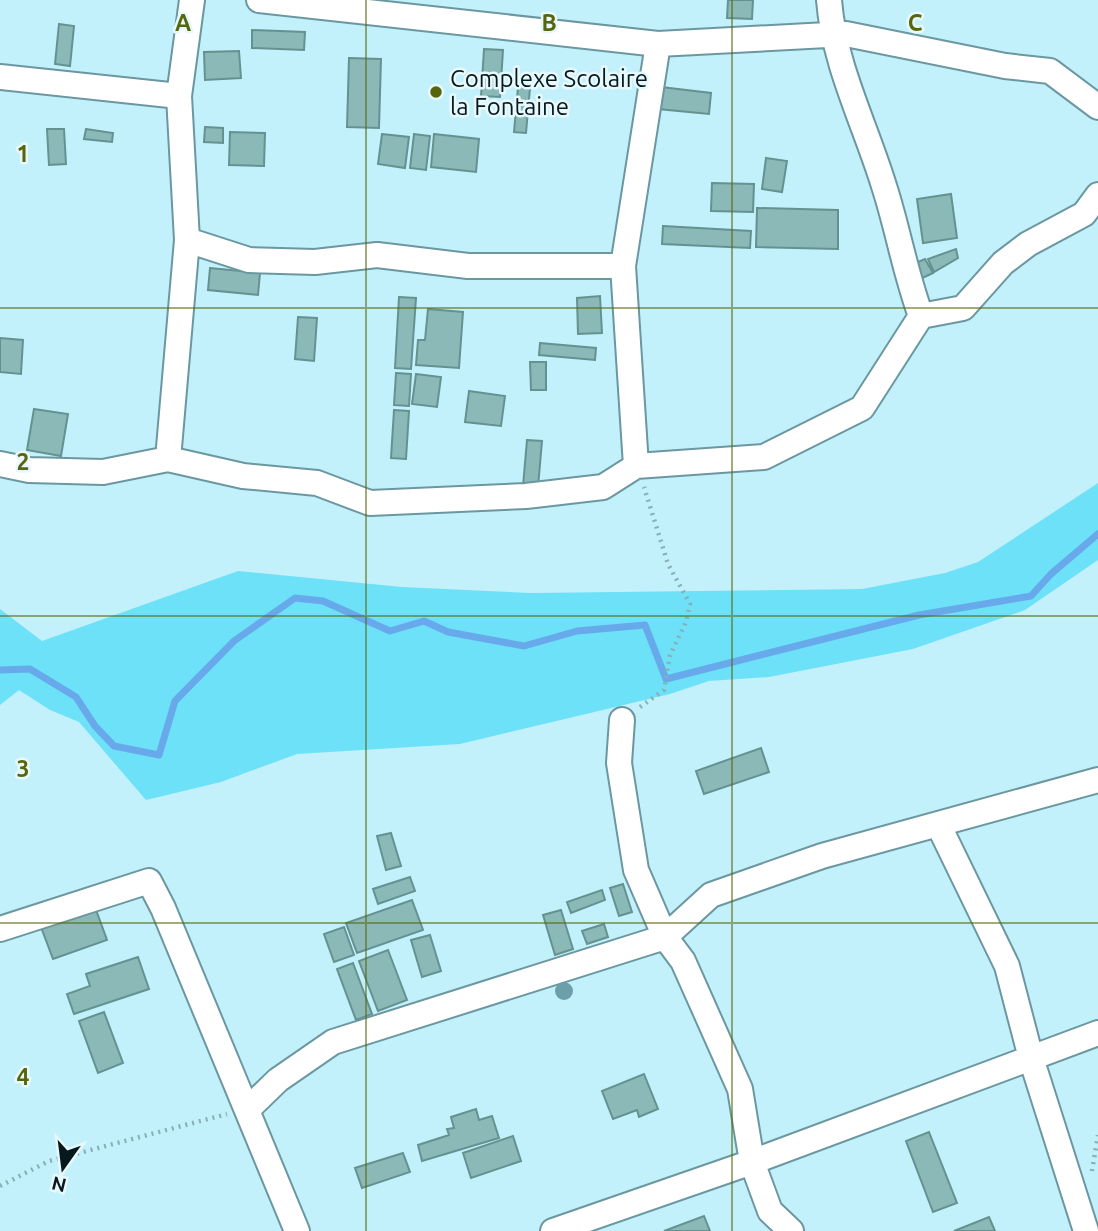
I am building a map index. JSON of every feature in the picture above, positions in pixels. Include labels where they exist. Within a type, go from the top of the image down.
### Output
[{"type":"street","points":[[168,459],[187,240],[179,96],[192,0]]},
{"type":"street","points":[[259,0],[659,44],[846,34],[1004,66],[1050,71],[1098,107]]},
{"type":"street","points":[[829,0],[832,36],[885,188],[907,277],[920,316]]},
{"type":"street","points":[[636,466],[623,266],[659,44]]},
{"type":"street","points":[[0,77],[179,96]]},
{"type":"street","points":[[0,464],[29,470],[103,472],[168,459],[243,476],[317,483],[370,503],[526,496],[603,487],[636,466],[764,457],[862,408],[920,316],[963,307],[1003,263],[1028,244],[1083,214],[1098,195]]},
{"type":"street","points":[[187,240],[249,260],[315,262],[377,255],[468,266],[623,266]]},
{"type":"street","points":[[622,720],[619,763],[636,870],[665,937],[683,961],[740,1089],[752,1162],[770,1211],[791,1231]]},
{"type":"street","points":[[248,1109],[278,1080],[333,1042],[665,937],[711,895],[822,856],[939,826],[1098,780]]},
{"type":"street","points":[[939,826],[1007,966],[1031,1058],[1086,1231]]},
{"type":"street","points":[[0,929],[149,881],[248,1109],[297,1231]]},
{"type":"street","points":[[553,1231],[752,1162],[1098,1033]]},
{"type":"path","points":[[622,720],[664,690],[670,656],[686,621],[690,604],[668,564],[636,466]]},
{"type":"path","points":[[0,1186],[49,1161],[248,1109]]},
{"type":"shaded area","points":[[1098,483],[1098,560],[1025,610],[913,649],[769,677],[709,681],[670,694],[460,744],[297,754],[221,782],[146,800],[79,722],[50,710],[19,690],[0,705],[0,609],[42,641],[238,571],[402,587],[531,593],[862,589],[945,573],[978,562]]},
{"type":"building","points":[[728,0],[753,0],[752,19],[727,18]]},
{"type":"building","points":[[59,24],[74,26],[70,66],[55,64]]},
{"type":"building","points":[[252,30],[305,32],[304,50],[252,48]]},
{"type":"building","points":[[484,49],[503,50],[500,97],[481,96]]},
{"type":"building","points":[[239,51],[241,78],[205,80],[204,52]]},
{"type":"building","points":[[349,58],[381,59],[379,128],[347,127]]},
{"type":"building","points":[[518,87],[530,88],[526,133],[514,132]]},
{"type":"building","points":[[661,87],[711,93],[709,114],[658,109]]},
{"type":"building","points":[[205,127],[223,128],[223,143],[204,142]]},
{"type":"building","points":[[47,129],[64,129],[66,164],[49,165]]},
{"type":"building","points":[[86,129],[113,133],[112,142],[84,139]]},
{"type":"building","points":[[230,132],[265,133],[264,166],[229,165]]},
{"type":"building","points":[[382,134],[409,137],[405,168],[378,164]]},
{"type":"building","points":[[414,134],[430,136],[426,170],[410,168]]},
{"type":"building","points":[[434,134],[479,139],[476,172],[431,167]]},
{"type":"building","points":[[766,158],[787,161],[782,192],[762,189]]},
{"type":"building","points":[[712,183],[754,184],[753,212],[711,211]]},
{"type":"building","points":[[951,194],[957,238],[923,243],[917,199]]},
{"type":"building","points":[[757,208],[838,210],[838,249],[756,247]]},
{"type":"building","points":[[663,226],[751,231],[750,248],[662,244]]},
{"type":"building","points":[[956,249],[958,258],[934,272],[928,259]]},
{"type":"building","points":[[925,259],[933,273],[916,281],[913,264]]},
{"type":"building","points":[[210,268],[260,273],[258,295],[208,290]]},
{"type":"building","points":[[600,296],[602,333],[578,334],[577,298]]},
{"type":"building","points":[[399,297],[416,298],[411,369],[395,368]]},
{"type":"building","points":[[428,309],[463,312],[459,368],[416,365],[418,340],[425,340]]},
{"type":"building","points":[[298,317],[317,318],[314,361],[295,359]]},
{"type":"building","points":[[0,338],[23,340],[21,374],[0,372]]},
{"type":"building","points":[[540,343],[596,348],[595,360],[539,355]]},
{"type":"building","points":[[530,362],[546,362],[546,390],[531,390]]},
{"type":"building","points":[[396,373],[411,374],[409,406],[394,405]]},
{"type":"building","points":[[416,374],[441,377],[437,407],[412,404]]},
{"type":"building","points":[[469,391],[505,396],[501,426],[465,422]]},
{"type":"building","points":[[34,409],[68,414],[61,456],[27,450]]},
{"type":"building","points":[[394,410],[409,411],[406,459],[391,458]]},
{"type":"building","points":[[527,440],[542,441],[538,487],[523,486]]},
{"type":"building","points":[[761,748],[769,772],[704,794],[696,771]]},
{"type":"building","points":[[391,833],[401,866],[386,870],[377,836]]},
{"type":"building","points":[[410,877],[415,891],[378,904],[373,889]]},
{"type":"building","points":[[623,884],[632,912],[619,916],[610,888]]},
{"type":"building","points":[[602,890],[605,900],[571,913],[567,902]]},
{"type":"building","points":[[412,900],[423,930],[357,953],[346,923]]},
{"type":"building","points":[[95,907],[107,940],[53,959],[41,927]]},
{"type":"building","points":[[561,910],[573,949],[555,955],[543,915]]},
{"type":"building","points":[[604,924],[608,937],[587,944],[582,931]]},
{"type":"building","points":[[344,927],[354,955],[334,962],[324,934]]},
{"type":"building","points":[[430,935],[441,971],[422,977],[411,940]]},
{"type":"building","points":[[388,950],[407,1000],[378,1011],[359,961]]},
{"type":"building","points":[[138,957],[149,989],[74,1014],[67,994],[90,986],[86,974]]},
{"type":"building","points":[[353,963],[372,1014],[356,1020],[337,969]]},
{"type":"building","points":[[104,1012],[123,1063],[98,1073],[79,1021]]},
{"type":"building","points":[[644,1074],[658,1109],[639,1117],[637,1110],[613,1119],[602,1091]]},
{"type":"building","points":[[476,1109],[479,1120],[492,1116],[499,1138],[422,1161],[418,1145],[449,1135],[447,1129],[454,1128],[451,1117]]},
{"type":"building","points":[[929,1132],[957,1203],[933,1212],[906,1141]]},
{"type":"building","points":[[513,1136],[521,1161],[471,1178],[463,1153]]},
{"type":"building","points":[[403,1153],[410,1172],[362,1188],[355,1168]]},
{"type":"building","points":[[704,1216],[710,1231],[664,1231]]},
{"type":"building","points":[[989,1217],[995,1231],[954,1231]]},
{"type":"waterway","points":[[0,670],[30,669],[76,697],[95,726],[114,746],[159,755],[175,701],[234,641],[295,598],[323,601],[390,631],[424,621],[448,632],[524,646],[577,631],[645,625],[666,679],[919,615],[1031,596],[1051,574],[1098,534]]},
{"type":"place","name":"Complexe Scolaire la Fontaine","points":[[436,92]]}]
